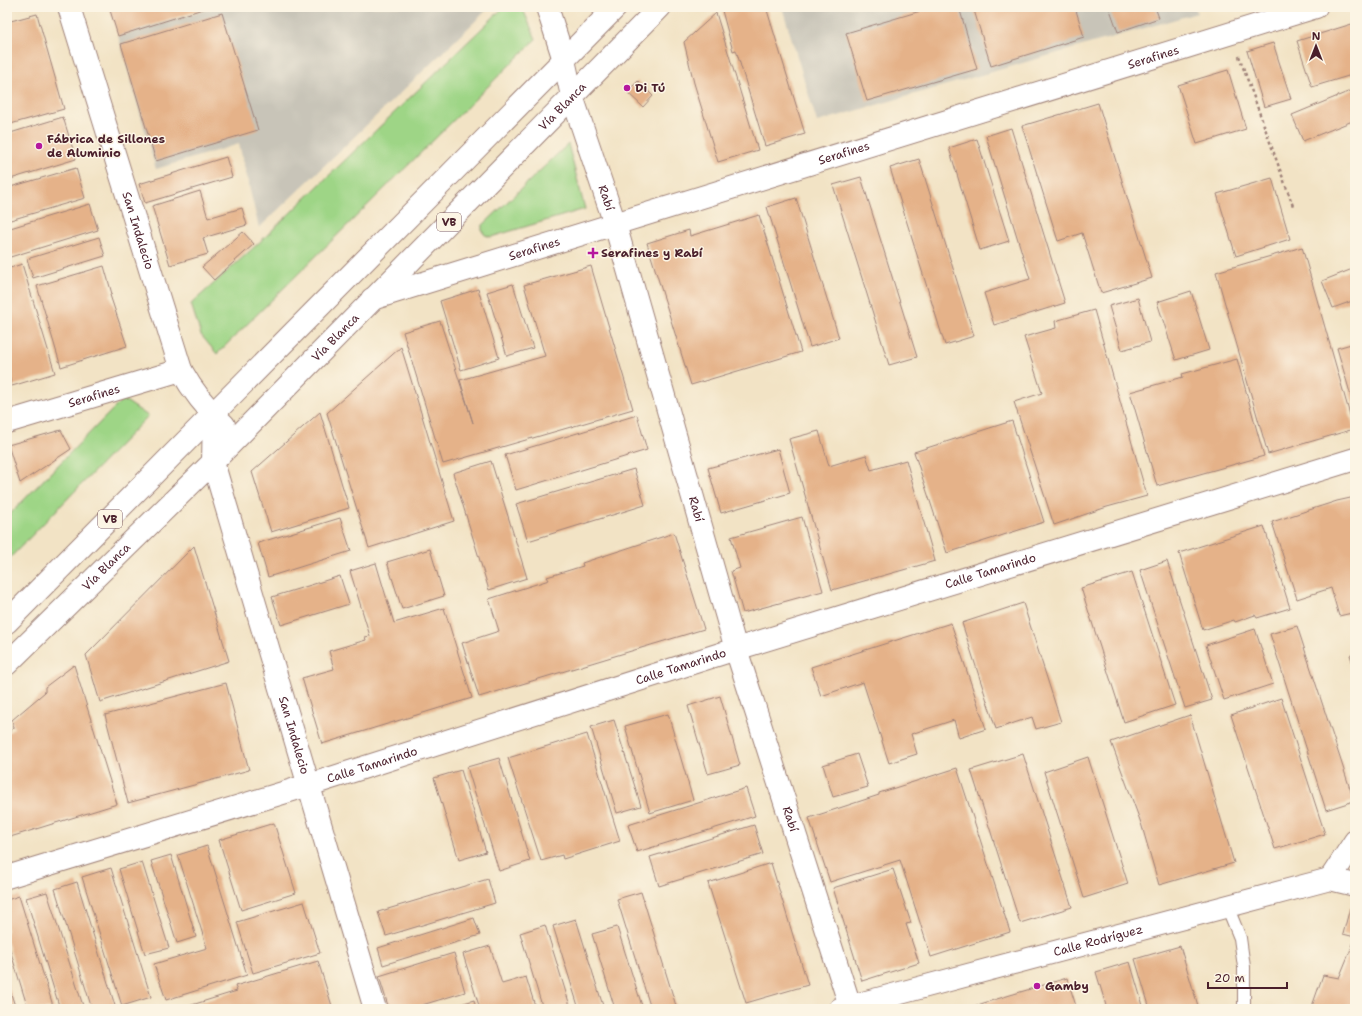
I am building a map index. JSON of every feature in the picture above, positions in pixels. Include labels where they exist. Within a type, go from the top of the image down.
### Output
[{"type":"street","name":"San Indalecio","points":[[69,7],[181,370],[192,389],[214,415],[237,436]]},
{"type":"street","name":"Rabí","points":[[547,7],[564,60],[572,96],[615,224],[736,649],[847,1008]]},
{"type":"street","name":"VB","points":[[7,622],[214,415],[616,7]]},
{"type":"street","name":"Vía Blanca","points":[[7,664],[213,462],[660,7]]},
{"type":"street","name":"Serafines","points":[[372,299],[1316,7]]},
{"type":"street","name":"Serafines","points":[[7,422],[181,370]]},
{"type":"street","name":"San Indalecio","points":[[214,415],[213,462],[375,1009]]},
{"type":"street","name":"Calle Tamarindo","points":[[7,877],[308,785],[736,649],[1355,459]]},
{"type":"street","points":[[1330,879],[1355,841]]},
{"type":"street","name":"Calle Rodríguez","points":[[847,1008],[1330,879],[1355,885]]},
{"type":"lane","points":[[1227,906],[1240,938],[1244,967],[1244,1009]]},
{"type":"path","points":[[1231,33],[1293,206]]},
{"type":"shaded area","points":[[217,7],[490,7],[259,228],[239,144],[156,169],[118,36]]},
{"type":"shaded area","points":[[782,7],[1195,7],[1197,13],[817,122]]},
{"type":"green space","points":[[504,7],[522,7],[536,39],[217,354],[201,335],[191,304],[262,240]]},
{"type":"green space","points":[[568,144],[585,209],[491,237],[485,235],[482,231],[482,226]]},
{"type":"green space","points":[[123,399],[148,416],[7,561],[7,517]]},
{"type":"building","points":[[109,7],[209,7],[118,36]]},
{"type":"building","points":[[721,7],[766,7],[805,134],[765,146],[736,50],[733,51]]},
{"type":"building","points":[[934,7],[959,7],[977,69],[867,101],[846,33]]},
{"type":"building","points":[[973,7],[1075,7],[1084,37],[991,66]]},
{"type":"building","points":[[1109,7],[1155,7],[1159,18],[1118,32]]},
{"type":"building","points":[[222,13],[258,130],[156,161],[121,44]]},
{"type":"building","points":[[716,13],[758,150],[718,162],[694,83],[684,42]]},
{"type":"building","points":[[37,14],[64,109],[7,125],[7,22]]},
{"type":"building","points":[[1355,23],[1355,74],[1312,87],[1297,41]]},
{"type":"building","points":[[1273,43],[1291,99],[1264,107],[1247,51]]},
{"type":"building","points":[[1228,70],[1246,129],[1197,144],[1178,85]]},
{"type":"building","points":[[638,81],[653,96],[643,107],[627,92]]},
{"type":"building","points":[[1355,89],[1355,120],[1303,141],[1292,115]]},
{"type":"building","points":[[1098,103],[1152,278],[1101,293],[1082,233],[1058,241],[1022,126]]},
{"type":"building","name":"Fábrica de Sillones de Aluminio","points":[[63,117],[76,159],[7,180],[7,134]]},
{"type":"building","points":[[1011,128],[1065,303],[994,325],[984,293],[1030,279],[986,136]]},
{"type":"building","points":[[977,139],[1009,241],[980,250],[949,148]]},
{"type":"building","points":[[226,157],[232,177],[145,203],[139,184]]},
{"type":"building","points":[[919,159],[974,336],[945,345],[890,168]]},
{"type":"building","points":[[76,168],[85,198],[7,221],[7,188]]},
{"type":"building","points":[[861,177],[917,357],[889,365],[833,185]]},
{"type":"building","points":[[1272,178],[1290,239],[1236,256],[1217,194]]},
{"type":"building","points":[[200,191],[208,218],[242,208],[247,225],[203,238],[208,254],[170,265],[152,206]]},
{"type":"building","points":[[796,198],[839,338],[810,347],[767,207]]},
{"type":"building","points":[[90,204],[98,230],[7,258],[7,229]]},
{"type":"building","points":[[759,215],[801,352],[691,385],[647,243],[689,230],[690,236]]},
{"type":"building","points":[[243,232],[254,244],[214,280],[202,267]]},
{"type":"building","points":[[99,237],[105,256],[33,278],[27,259]]},
{"type":"building","points":[[1302,247],[1354,429],[1268,454],[1216,272]]},
{"type":"building","points":[[22,264],[55,373],[12,386],[7,368],[7,269]]},
{"type":"building","points":[[104,266],[112,294],[110,295],[127,346],[61,367],[37,286]]},
{"type":"building","points":[[591,266],[633,409],[443,464],[403,332],[440,321],[473,423],[460,380],[545,356],[524,285]]},
{"type":"building","points":[[1355,268],[1355,300],[1333,308],[1322,281]]},
{"type":"building","points":[[513,284],[533,348],[507,356],[487,292]]},
{"type":"building","points":[[478,289],[499,358],[461,370],[440,301]]},
{"type":"building","points":[[1191,291],[1209,350],[1176,360],[1157,302]]},
{"type":"building","points":[[1138,298],[1150,342],[1122,350],[1109,306]]},
{"type":"building","points":[[1094,310],[1147,496],[1107,507],[1054,525],[1014,402],[1042,393],[1024,337],[1056,328],[1055,321]]},
{"type":"building","points":[[1355,343],[1355,410],[1337,348]]},
{"type":"building","points":[[401,347],[454,521],[369,548],[327,413]]},
{"type":"building","points":[[1237,359],[1264,456],[1157,486],[1130,392],[1183,377],[1182,374]]},
{"type":"building","points":[[320,412],[349,508],[271,532],[252,472]]},
{"type":"building","points":[[637,415],[647,450],[516,490],[505,455]]},
{"type":"building","points":[[1012,421],[1044,522],[947,553],[914,452]]},
{"type":"building","points":[[61,430],[71,449],[20,483],[8,445]]},
{"type":"building","points":[[819,431],[829,466],[866,455],[871,470],[906,460],[935,561],[832,590],[789,439]]},
{"type":"building","points":[[778,449],[790,493],[721,513],[708,468]]},
{"type":"building","points":[[491,461],[527,578],[489,590],[453,473]]},
{"type":"building","points":[[634,469],[645,505],[528,541],[516,504]]},
{"type":"building","points":[[1355,497],[1354,632],[1352,613],[1339,616],[1331,588],[1297,599],[1272,522],[1337,501]]},
{"type":"building","points":[[802,517],[823,591],[743,613],[731,571],[740,568],[731,537]]},
{"type":"building","points":[[340,518],[351,551],[268,577],[258,543]]},
{"type":"building","points":[[1264,526],[1290,608],[1257,618],[1255,615],[1235,622],[1234,620],[1203,630],[1179,553]]},
{"type":"building","points":[[674,533],[704,629],[479,697],[462,643],[499,631],[489,599],[549,580],[547,577],[583,566],[582,563]]},
{"type":"building","points":[[194,546],[229,661],[100,702],[86,655]]},
{"type":"building","points":[[430,549],[444,596],[402,609],[387,562]]},
{"type":"building","points":[[1167,561],[1212,700],[1185,708],[1140,570]]},
{"type":"building","points":[[376,563],[394,623],[444,608],[472,698],[322,744],[302,678],[334,669],[329,651],[366,640],[365,637],[370,636],[350,571]]},
{"type":"building","points":[[1132,572],[1175,705],[1124,722],[1081,588]]},
{"type":"building","points":[[340,576],[349,604],[281,625],[272,597]]},
{"type":"building","points":[[1023,603],[1061,722],[1036,729],[1032,717],[996,729],[962,623]]},
{"type":"building","points":[[951,623],[986,729],[959,738],[954,720],[911,734],[917,754],[889,763],[863,682],[821,696],[811,667]]},
{"type":"building","points":[[1297,626],[1354,801],[1326,810],[1270,634]]},
{"type":"building","points":[[1255,629],[1273,684],[1224,700],[1206,645]]},
{"type":"building","points":[[1355,653],[1355,670],[1350,655]]},
{"type":"building","points":[[74,665],[117,804],[7,838],[7,734],[14,728],[12,720],[45,692],[45,687]]},
{"type":"building","points":[[226,683],[249,770],[128,803],[105,715]]},
{"type":"building","points":[[720,696],[740,765],[708,774],[688,706]]},
{"type":"building","points":[[1281,698],[1325,834],[1275,849],[1231,715]]},
{"type":"building","points":[[668,714],[693,800],[650,813],[625,726]]},
{"type":"building","points":[[1190,715],[1234,863],[1159,885],[1141,823],[1111,742]]},
{"type":"building","points":[[614,720],[641,806],[617,813],[591,727]]},
{"type":"building","points":[[587,734],[620,841],[563,859],[562,855],[541,861],[508,758]]},
{"type":"building","points":[[857,754],[868,787],[833,797],[823,765]]},
{"type":"building","points":[[1023,754],[1072,907],[1020,923],[971,770]]},
{"type":"building","points":[[1088,757],[1128,884],[1084,898],[1044,772]]},
{"type":"building","points":[[499,758],[530,861],[499,871],[467,767]]},
{"type":"building","points":[[957,768],[1010,932],[931,957],[900,860],[830,882],[809,818],[879,795],[879,793]]},
{"type":"building","points":[[461,770],[486,852],[459,860],[434,778]]},
{"type":"building","points":[[746,788],[755,816],[637,852],[628,825]]},
{"type":"building","points":[[274,823],[296,893],[241,910],[219,840]]},
{"type":"building","points":[[754,825],[763,854],[659,886],[650,857]]},
{"type":"building","points":[[207,846],[247,975],[166,1000],[154,964],[207,948],[178,855]]},
{"type":"building","points":[[171,855],[196,937],[177,943],[151,861]]},
{"type":"building","points":[[142,862],[169,948],[145,954],[119,869]]},
{"type":"building","points":[[771,863],[808,985],[746,1003],[708,883]]},
{"type":"building","points":[[111,868],[151,997],[122,1006],[82,877]]},
{"type":"building","points":[[893,869],[911,923],[906,924],[919,963],[862,981],[833,888]]},
{"type":"building","points":[[488,879],[495,903],[386,936],[378,912]]},
{"type":"building","points":[[77,882],[116,1009],[92,1009],[55,889]]},
{"type":"building","points":[[47,892],[84,1009],[60,1009],[26,898]]},
{"type":"building","points":[[641,892],[677,1009],[651,1009],[617,899]]},
{"type":"building","points":[[19,896],[54,1009],[28,1009],[7,940],[7,900]]},
{"type":"building","points":[[304,902],[320,953],[253,973],[237,922]]},
{"type":"building","points":[[1350,908],[1355,909],[1355,937],[1343,934]]},
{"type":"building","points":[[474,918],[480,935],[383,965],[378,948]]},
{"type":"building","points":[[576,919],[604,1009],[579,1009],[553,926]]},
{"type":"building","points":[[545,925],[571,1009],[543,1009],[520,933]]},
{"type":"building","points":[[617,927],[643,1009],[615,1009],[592,934]]},
{"type":"building","points":[[1355,939],[1355,1009],[1311,1009],[1323,975],[1339,978]]},
{"type":"building","points":[[490,946],[502,984],[526,977],[536,1009],[480,1009],[463,954]]},
{"type":"building","points":[[1180,946],[1199,1009],[1150,1009],[1135,959]]},
{"type":"building","points":[[454,953],[465,992],[409,1009],[389,1009],[379,976]]},
{"type":"building","points":[[318,961],[332,1006],[320,1009],[179,1009],[237,991],[235,986]]},
{"type":"building","points":[[1130,962],[1144,1009],[1107,1009],[1096,972]]},
{"type":"building","points":[[1067,978],[1077,1009],[978,1009],[977,1005]]},
{"type":"building","points":[[7,982],[16,1009],[7,1009]]},
{"type":"building","points":[[474,1000],[476,1009],[444,1009]]},
{"type":"place","name":"Di Tú","points":[[627,88]]},
{"type":"place","name":"Fábrica de Sillones de Aluminio","points":[[39,146]]},
{"type":"place","name":"Serafines y Rabí","points":[[593,253]]},
{"type":"place","name":"Gamby","points":[[1037,986]]}]
